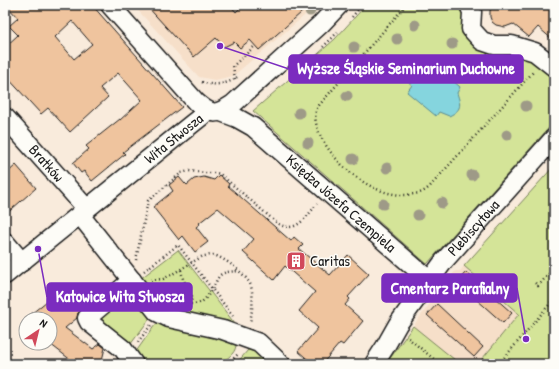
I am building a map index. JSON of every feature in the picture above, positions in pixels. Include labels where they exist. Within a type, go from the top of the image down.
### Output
[{"type":"street","points":[[110,5],[192,98],[213,111]]},
{"type":"street","name":"Wita Stwosza","points":[[5,275],[202,116],[233,104],[321,24],[339,5]]},
{"type":"street","points":[[469,5],[472,12],[471,29],[482,41],[494,45],[512,45],[535,52],[549,63]]},
{"type":"street","name":"Księdza Józefa Czempiela","points":[[242,96],[244,111],[253,127]]},
{"type":"street","name":"Księdza Józefa Czempiela","points":[[213,111],[237,118],[253,127],[429,280]]},
{"type":"street","name":"Bratków","points":[[5,117],[84,212],[157,312]]},
{"type":"street","name":"Plebiscytowa","points":[[374,364],[398,324],[429,280],[450,254],[554,138]]},
{"type":"street","points":[[5,242],[22,262]]},
{"type":"street","points":[[131,360],[123,348],[89,322],[87,318],[134,279]]},
{"type":"street","points":[[157,312],[169,318],[223,330],[259,343],[281,364]]},
{"type":"path","points":[[406,5],[321,103],[316,111],[317,128],[325,145],[340,163],[356,178],[388,193],[405,195],[424,191],[549,63]]},
{"type":"path","points":[[235,79],[232,66],[255,46]]},
{"type":"path","points":[[199,80],[203,83],[226,83],[235,79],[240,74]]},
{"type":"path","points":[[134,279],[148,201],[181,173],[189,171],[220,174],[277,223],[286,227],[294,226],[306,218],[328,192]]},
{"type":"path","points":[[134,279],[178,244],[234,317]]},
{"type":"path","points":[[134,279],[155,280],[169,276],[203,256],[212,255],[222,260],[238,270],[246,278],[250,285],[252,305],[247,334],[251,340]]},
{"type":"path","points":[[535,283],[538,286],[554,268]]},
{"type":"path","points":[[181,270],[183,279],[192,296],[189,304]]},
{"type":"path","points":[[177,320],[182,307],[203,301],[221,274],[238,270]]},
{"type":"path","points":[[499,364],[554,299]]},
{"type":"path","points":[[131,360],[155,320],[157,312]]},
{"type":"path","points":[[406,336],[440,364]]},
{"type":"shaded area","points":[[133,5],[314,5],[304,16],[233,76],[215,80],[199,77]]},
{"type":"shaded area","points":[[464,266],[519,314],[478,364],[460,364],[413,326],[455,271],[460,271]]},
{"type":"green space","points":[[366,5],[463,5],[466,21],[520,53],[554,77],[554,122],[427,264],[253,111],[335,39]]},
{"type":"green space","points":[[554,166],[554,364],[478,364],[519,314],[464,266]]},
{"type":"green space","points":[[178,250],[242,333],[171,316],[136,282]]},
{"type":"green space","points":[[128,287],[150,317],[130,345],[95,322]]},
{"type":"green space","points":[[159,323],[235,341],[236,345],[234,352],[220,364],[137,364],[135,353],[155,325]]},
{"type":"green space","points":[[413,326],[460,364],[386,364]]},
{"type":"green space","points":[[251,348],[254,349],[270,364],[236,364]]},
{"type":"water","points":[[433,63],[460,87],[457,93],[460,104],[459,107],[456,112],[449,116],[439,112],[436,116],[407,92],[412,85],[407,81],[408,73],[411,68],[418,64],[423,64],[427,69]]},
{"type":"building","points":[[6,5],[92,5],[182,107],[123,152],[125,154],[92,181],[84,171],[81,173],[73,163],[89,149],[86,146],[120,120],[142,100],[118,73],[100,88],[108,97],[70,132],[48,108],[41,114],[5,75],[5,47],[18,35],[9,26],[18,18]],"holes":[[[72,21],[92,44],[74,59],[55,37]]]},
{"type":"building","points":[[146,5],[230,5],[236,12],[243,5],[310,5],[259,50],[250,40],[240,48],[234,42],[224,47],[216,38],[194,57]]},
{"type":"building","points":[[492,5],[554,5],[554,41],[538,27],[529,37],[513,24],[505,27],[496,25],[492,22],[490,17]]},
{"type":"building","points":[[16,165],[36,188],[5,215],[5,175]]},
{"type":"building","name":"Caritas","points":[[219,175],[229,184],[228,186],[291,241],[294,237],[303,245],[299,249],[330,275],[348,255],[369,274],[348,297],[350,299],[345,305],[363,321],[343,345],[340,343],[322,364],[313,364],[298,351],[318,328],[299,311],[315,292],[285,266],[274,280],[243,252],[254,239],[218,208],[196,227],[208,242],[195,252],[183,236],[179,240],[153,207],[173,191],[169,185],[179,177],[187,185],[194,179],[204,177],[214,180]]},
{"type":"building","points":[[466,272],[512,313],[503,323],[457,282]]},
{"type":"building","points":[[64,287],[82,309],[78,313],[77,318],[65,328],[93,349],[100,344],[105,348],[101,364],[76,364],[58,350],[58,311],[35,311]]},
{"type":"building","points":[[437,304],[483,347],[474,357],[427,315]]},
{"type":"place","name":"Wyższe Śląskie Seminarium Duchowne","points":[[220,46]]},
{"type":"place","name":"Katowice Wita Stwosza","points":[[38,249]]},
{"type":"place","name":"Caritas","points":[[296,261]]},
{"type":"place","name":"Cmentarz Parafialny","points":[[526,339]]}]
